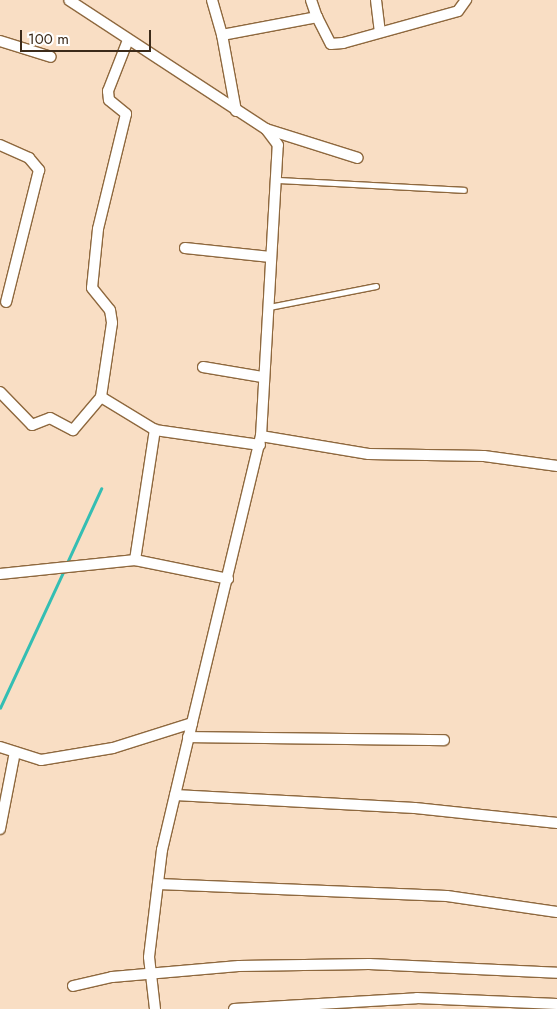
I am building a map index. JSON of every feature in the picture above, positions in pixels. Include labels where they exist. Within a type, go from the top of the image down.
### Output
[{"type":"street","points":[[69,0],[266,129],[358,158]]},
{"type":"street","points":[[212,0],[222,35],[236,110]]},
{"type":"street","points":[[310,0],[331,44],[458,11],[466,0]]},
{"type":"street","points":[[376,0],[380,31]]},
{"type":"street","points":[[222,35],[317,17]]},
{"type":"street","points":[[0,392],[27,423],[38,424],[50,418],[73,430],[101,396],[112,323],[110,310],[92,288],[98,229],[126,114],[109,100],[108,91],[128,40]]},
{"type":"street","points":[[0,41],[51,56]]},
{"type":"street","points":[[155,1009],[151,972],[158,884],[188,737],[228,579],[260,440],[262,377],[269,307],[278,145],[266,129]]},
{"type":"street","points":[[0,146],[29,158],[39,170],[6,302]]},
{"type":"street","points":[[185,248],[271,257]]},
{"type":"street","points":[[203,368],[262,377]]},
{"type":"street","points":[[101,396],[155,430],[260,440],[369,454],[484,456],[557,466]]},
{"type":"street","points":[[135,560],[155,430]]},
{"type":"street","points":[[0,574],[76,563],[135,560],[228,579]]},
{"type":"street","points":[[0,746],[41,760],[113,748],[192,723]]},
{"type":"street","points":[[188,737],[444,740]]},
{"type":"street","points":[[0,828],[15,752]]},
{"type":"street","points":[[175,795],[415,808],[557,823]]},
{"type":"street","points":[[158,884],[447,896],[557,912]]},
{"type":"street","points":[[73,986],[151,972],[369,964],[557,974]]},
{"type":"street","points":[[234,1009],[417,998],[557,1004]]},
{"type":"lane","points":[[276,180],[464,190]]},
{"type":"lane","points":[[269,307],[376,286]]},
{"type":"waterway","points":[[66,565],[101,489]]},
{"type":"waterway","points":[[0,708],[64,570]]}]
